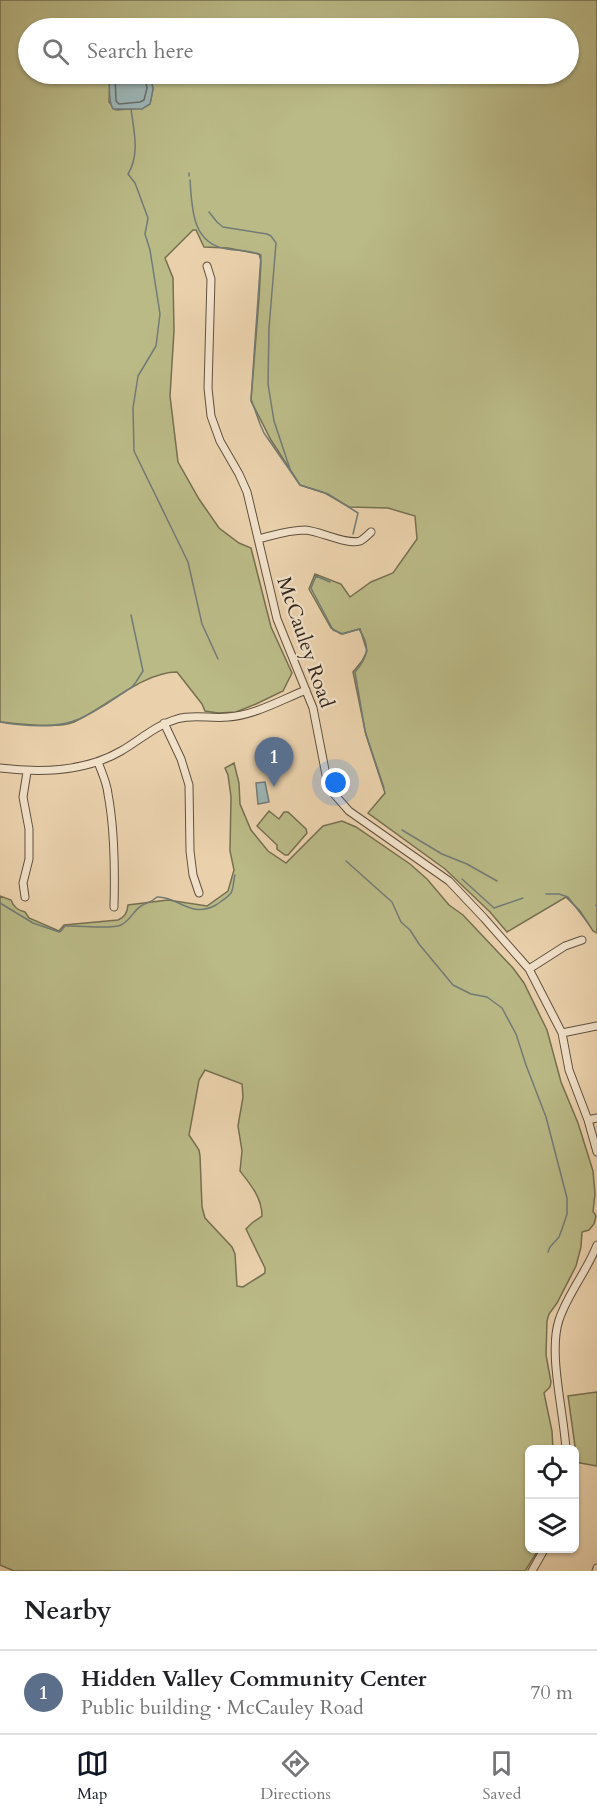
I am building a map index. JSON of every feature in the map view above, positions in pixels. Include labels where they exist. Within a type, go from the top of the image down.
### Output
[{"type":"street","name":"McCauley Road","points":[[207,267],[211,279],[208,388],[211,416],[220,441],[247,492],[270,596],[277,619],[314,708],[326,775],[334,794],[362,821],[449,881],[529,969],[562,1034],[569,1070],[588,1120],[597,1152]]},
{"type":"street","points":[[258,539],[287,531],[301,530],[315,531],[353,541],[361,540],[371,532]]},
{"type":"street","points":[[0,768],[27,772],[55,770],[98,762],[164,723],[181,717],[228,717],[246,713],[306,690]]},
{"type":"street","points":[[164,723],[181,759],[189,785],[190,851],[193,876],[199,893]]},
{"type":"street","points":[[98,762],[108,792],[112,821],[114,907]]},
{"type":"street","points":[[25,897],[23,883],[29,859],[29,829],[23,797],[27,772]]},
{"type":"street","points":[[529,969],[566,946],[582,940]]},
{"type":"street","points":[[562,1034],[597,1026]]},
{"type":"street","points":[[588,1120],[597,1118]]},
{"type":"street","points":[[566,1445],[555,1355],[557,1329],[567,1300],[596,1250]]},
{"type":"street","points":[[532,1571],[542,1553]]},
{"type":"green space","points":[[0,0],[597,0],[597,933],[566,897],[507,932],[490,912],[445,869],[368,813],[385,793],[366,735],[353,672],[367,651],[360,629],[341,634],[331,628],[309,589],[315,574],[341,584],[350,597],[371,582],[393,573],[417,539],[415,516],[388,508],[349,507],[325,493],[300,485],[271,440],[251,401],[259,298],[261,261],[259,254],[228,248],[204,247],[196,230],[193,230],[165,258],[173,278],[174,331],[170,396],[178,462],[219,528],[239,543],[251,548],[271,627],[292,673],[283,691],[236,712],[205,711],[177,672],[151,678],[138,684],[74,722],[37,725],[0,722]]},
{"type":"green space","points":[[234,763],[239,783],[240,804],[251,830],[268,851],[286,863],[323,826],[342,821],[356,827],[410,864],[513,968],[524,983],[547,1030],[561,1082],[578,1123],[593,1171],[595,1194],[593,1211],[596,1216],[589,1230],[582,1232],[576,1266],[547,1321],[546,1355],[551,1382],[550,1387],[544,1393],[553,1445],[525,1445],[525,1553],[536,1553],[525,1571],[14,1571],[0,1565],[0,896],[11,900],[15,907],[25,912],[29,918],[59,931],[64,925],[118,920],[125,914],[128,905],[168,900],[207,906],[228,891],[234,870],[230,851],[231,797],[225,768]],"holes":[[[205,1070],[242,1084],[243,1097],[238,1126],[242,1151],[240,1171],[252,1187],[262,1209],[262,1216],[246,1229],[265,1268],[265,1273],[243,1287],[237,1286],[235,1254],[232,1247],[205,1218],[202,1207],[199,1150],[189,1135],[199,1080]]]},
{"type":"green space","points":[[269,811],[279,819],[284,812],[288,812],[306,829],[307,833],[288,855],[277,849],[277,845],[257,826]]},
{"type":"green space","points":[[597,1392],[597,1466],[579,1463],[579,1445],[575,1445],[568,1396]]},
{"type":"water","points":[[109,84],[152,84],[150,104],[142,109],[113,109]]},
{"type":"water","points":[[265,782],[269,802],[258,804],[256,783]]},
{"type":"waterway","points":[[131,109],[135,151],[128,174],[135,183],[148,218],[145,234],[150,250],[160,314],[156,346],[138,376],[133,408],[134,451],[188,562],[202,624],[218,659]]},
{"type":"waterway","points":[[190,180],[193,213],[200,233],[215,246],[261,255],[251,399],[264,433],[300,485],[328,494],[358,513],[353,534]]},
{"type":"waterway","points":[[209,212],[223,227],[267,234],[276,243],[269,328],[268,384],[274,421],[290,469]]},
{"type":"waterway","points":[[330,582],[316,576],[311,588],[333,630],[343,634],[359,629],[363,635],[366,647],[365,657],[355,672],[365,731],[384,788]]},
{"type":"waterway","points":[[0,722],[40,726],[71,722],[93,712],[132,687],[143,671],[131,615]]},
{"type":"waterway","points":[[402,830],[442,854],[467,864],[497,881]]},
{"type":"waterway","points":[[346,861],[392,902],[401,922],[410,930],[453,985],[471,994],[487,997],[502,1008],[516,1034],[546,1117],[567,1198],[567,1214],[562,1229],[548,1252]]},
{"type":"waterway","points":[[0,903],[33,923],[59,932],[65,926],[116,926],[124,923],[138,908],[157,897],[199,910],[207,909],[231,893],[235,875]]},
{"type":"waterway","points":[[462,879],[494,908],[523,898]]},
{"type":"waterway","points":[[546,894],[568,897],[588,923]]},
{"type":"place","name":"Hidden Valley Community Center","points":[[274,787]]}]
